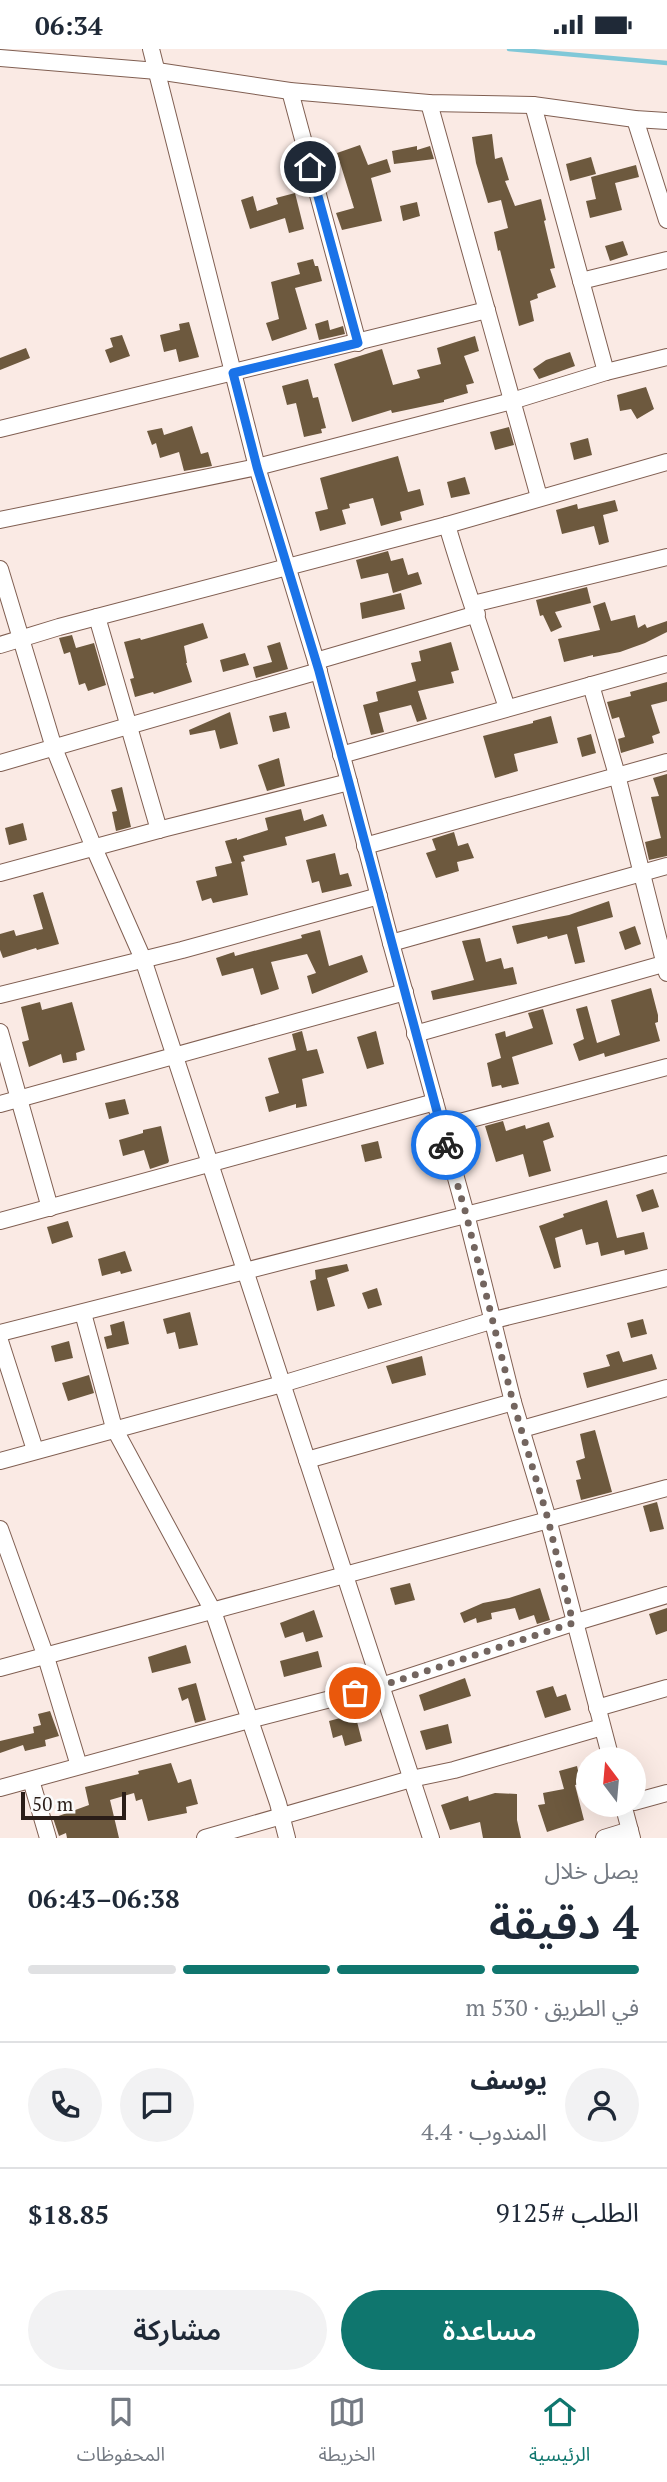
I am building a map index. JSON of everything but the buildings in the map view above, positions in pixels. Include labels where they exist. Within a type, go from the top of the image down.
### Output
[{"type":"street","points":[[151,49],[257,467],[318,666],[390,943],[466,1214],[513,1402],[548,1519],[573,1623],[608,1747]]},
{"type":"street","points":[[0,58],[157,71],[290,91],[429,103],[533,105],[667,121]]},
{"type":"street","points":[[290,91],[358,343]]},
{"type":"street","points":[[429,103],[539,497]]},
{"type":"street","points":[[533,105],[606,372]]},
{"type":"street","points":[[635,119],[667,220]]},
{"type":"street","points":[[581,281],[667,260]]},
{"type":"street","points":[[0,429],[487,310]]},
{"type":"street","points":[[0,520],[257,467],[512,401],[667,356]]},
{"type":"street","points":[[0,645],[447,525],[667,462]]},
{"type":"street","points":[[447,525],[507,708]]},
{"type":"street","points":[[0,762],[129,726],[318,666],[475,609],[667,557]]},
{"type":"street","points":[[0,569],[54,748],[94,849],[143,960],[431,1838]]},
{"type":"street","points":[[97,617],[159,830]]},
{"type":"street","points":[[341,755],[667,664]]},
{"type":"street","points":[[415,1034],[666,967],[591,685]]},
{"type":"street","points":[[365,846],[667,762]]},
{"type":"street","points":[[0,873],[349,782]]},
{"type":"street","points":[[390,943],[667,866]]},
{"type":"street","points":[[0,995],[143,960],[379,896]]},
{"type":"street","points":[[0,1104],[405,992]]},
{"type":"street","points":[[0,1033],[50,1208]]},
{"type":"street","points":[[441,1127],[667,1067]]},
{"type":"street","points":[[0,1221],[435,1102]]},
{"type":"street","points":[[0,1333],[244,1269],[667,1164]]},
{"type":"street","points":[[0,1461],[282,1384],[494,1320],[667,1278]]},
{"type":"street","points":[[83,1313],[114,1428],[213,1611],[259,1745],[287,1838]]},
{"type":"street","points":[[0,1341],[35,1450]]},
{"type":"street","points":[[522,1429],[667,1388]]},
{"type":"street","points":[[306,1460],[513,1402]]},
{"type":"street","points":[[0,1668],[667,1488]]},
{"type":"street","points":[[0,1529],[46,1657],[79,1766]]},
{"type":"street","points":[[0,1788],[381,1686],[667,1595]]},
{"type":"street","points":[[597,1708],[667,1688]]},
{"type":"street","points":[[205,1838],[602,1727]]},
{"type":"street","points":[[32,1780],[48,1838]]},
{"type":"street","points":[[646,1799],[667,1793]]},
{"type":"street","points":[[604,1838],[631,1834]]},
{"type":"waterway","points":[[509,49],[667,63]]},
{"type":"way so far","points":[[355,1693],[573,1623],[548,1519],[513,1402],[494,1320],[446,1145]]},
{"type":"route","points":[[310,167],[358,343],[233,373],[257,467],[319,671],[446,1145]]}]
